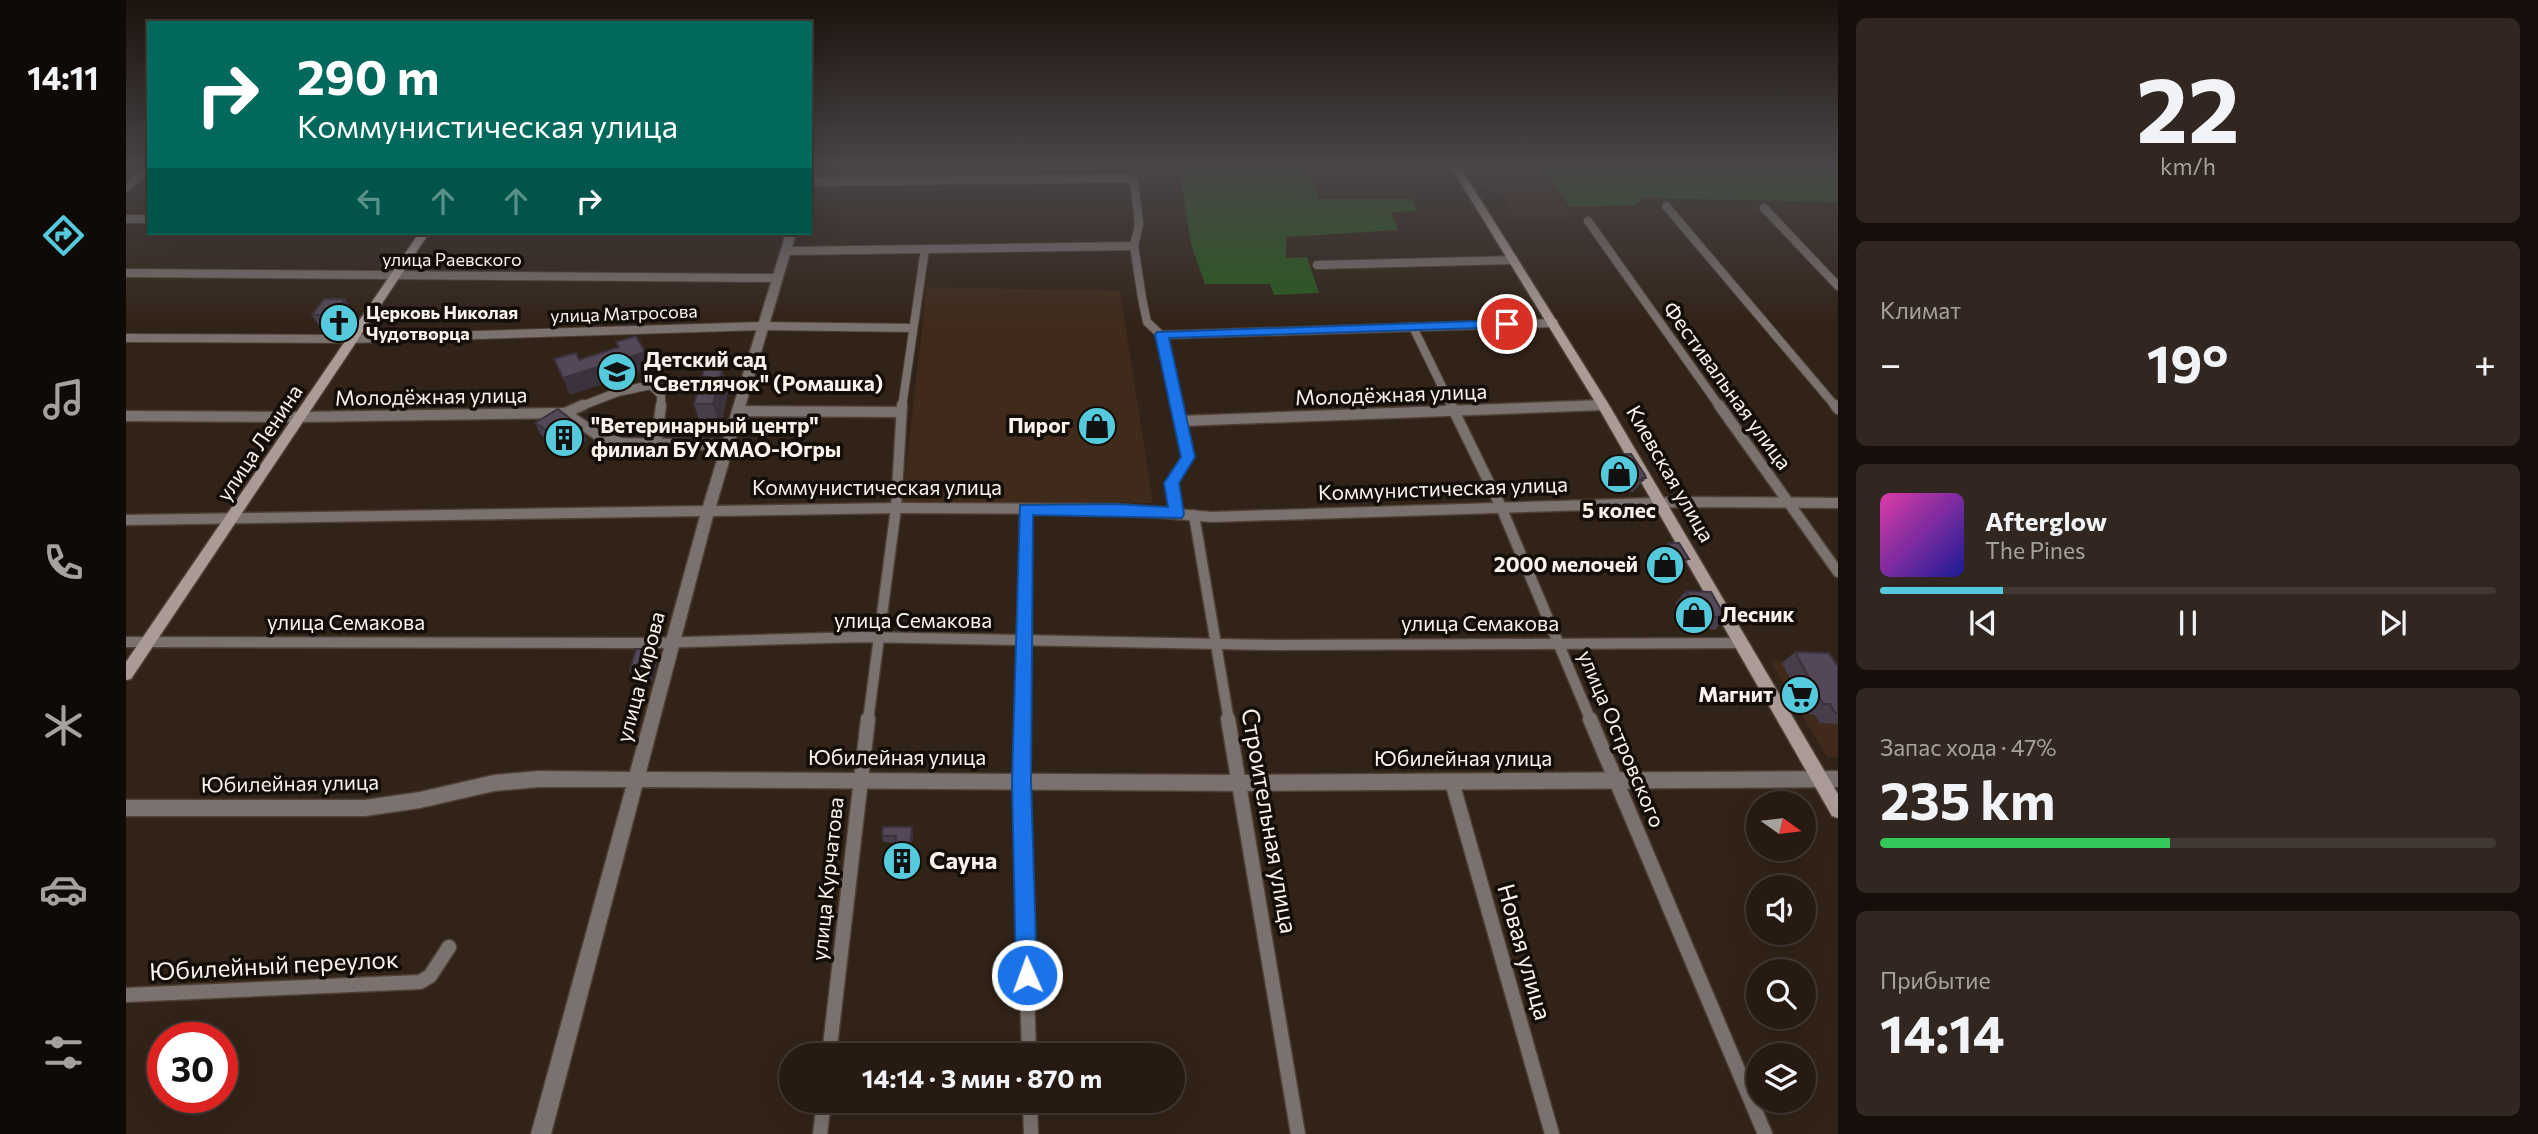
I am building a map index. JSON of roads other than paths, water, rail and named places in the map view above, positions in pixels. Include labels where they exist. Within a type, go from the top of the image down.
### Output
[{"type":"main road","name":"Киевская улица","points":[[1489,220],[1604,405],[1838,810]]},
{"type":"main road","name":"улица Ленина","points":[[126,674],[423,235]]},
{"type":"street","points":[[1138,220],[1134,246],[1147,322],[1161,335],[1188,460],[1171,483],[1176,514]]},
{"type":"street","points":[[1678,220],[1838,409]]},
{"type":"street","points":[[1775,220],[1838,286]]},
{"type":"street","name":"Фестивальная улица","points":[[1588,221],[1838,572]]},
{"type":"street","name":"улица Кирова","points":[[541,1134],[708,510],[790,235]]},
{"type":"street","points":[[786,251],[1134,246]]},
{"type":"street","name":"улица Курчатова","points":[[830,1043],[860,780],[896,508],[901,412],[925,249]]},
{"type":"street","points":[[1317,265],[1514,260]]},
{"type":"street","name":"улица Раевского","points":[[126,273],[777,278]]},
{"type":"street","points":[[1161,335],[1554,323]]},
{"type":"street","name":"улица Матросова","points":[[126,338],[353,339],[762,326],[913,328]]},
{"type":"street","name":"улица Островского","points":[[1413,327],[1501,507],[1765,1134]]},
{"type":"street","points":[[656,445],[660,425],[660,396],[651,386],[628,388],[597,398],[565,413],[608,440],[656,445],[727,445]]},
{"type":"street","name":"Молодёжная улица","points":[[1181,421],[1604,405]]},
{"type":"street","points":[[737,411],[901,412]]},
{"type":"street","name":"Молодёжная улица","points":[[126,416],[301,417],[565,413]]},
{"type":"street","name":"Коммунистическая улица","points":[[126,520],[896,508],[1115,509],[1194,515],[1263,516],[1661,502],[1838,503]]},
{"type":"street","points":[[1026,509],[1021,781],[1029,1043]]},
{"type":"street","name":"Строительная улица","points":[[1194,515],[1298,1134]]},
{"type":"street","name":"улица Семакова","points":[[126,642],[673,642],[879,639],[1214,644],[1742,643]]},
{"type":"street","name":"Юбилейная улица","points":[[126,808],[365,808],[517,780],[1240,783],[1838,779]]},
{"type":"street","name":"Новая улица","points":[[1452,782],[1552,1134]]},
{"type":"street","name":"Юбилейный переулок","points":[[126,995],[420,982],[430,976],[449,947]]},
{"type":"street","points":[[820,1134],[823,1113]]},
{"type":"street","points":[[1030,1113],[1031,1134]]},
{"type":"place","name":"Церковь Николая Чудотворца","points":[[339,323]]},
{"type":"place","name":"Детский сад \"Светлячок\" (Ромашка)","points":[[617,372]]},
{"type":"place","name":"Пирог","points":[[1097,426]]},
{"type":"place","name":"\"Ветеринарный центр\" филиал БУ ХМАО-Югры","points":[[564,438]]},
{"type":"place","name":"5 колес","points":[[1619,474]]},
{"type":"place","name":"2000 мелочей","points":[[1665,565]]},
{"type":"place","name":"Лесник","points":[[1694,615]]},
{"type":"place","name":"Магнит","points":[[1800,695]]},
{"type":"place","name":"Сауна","points":[[902,861]]}]
